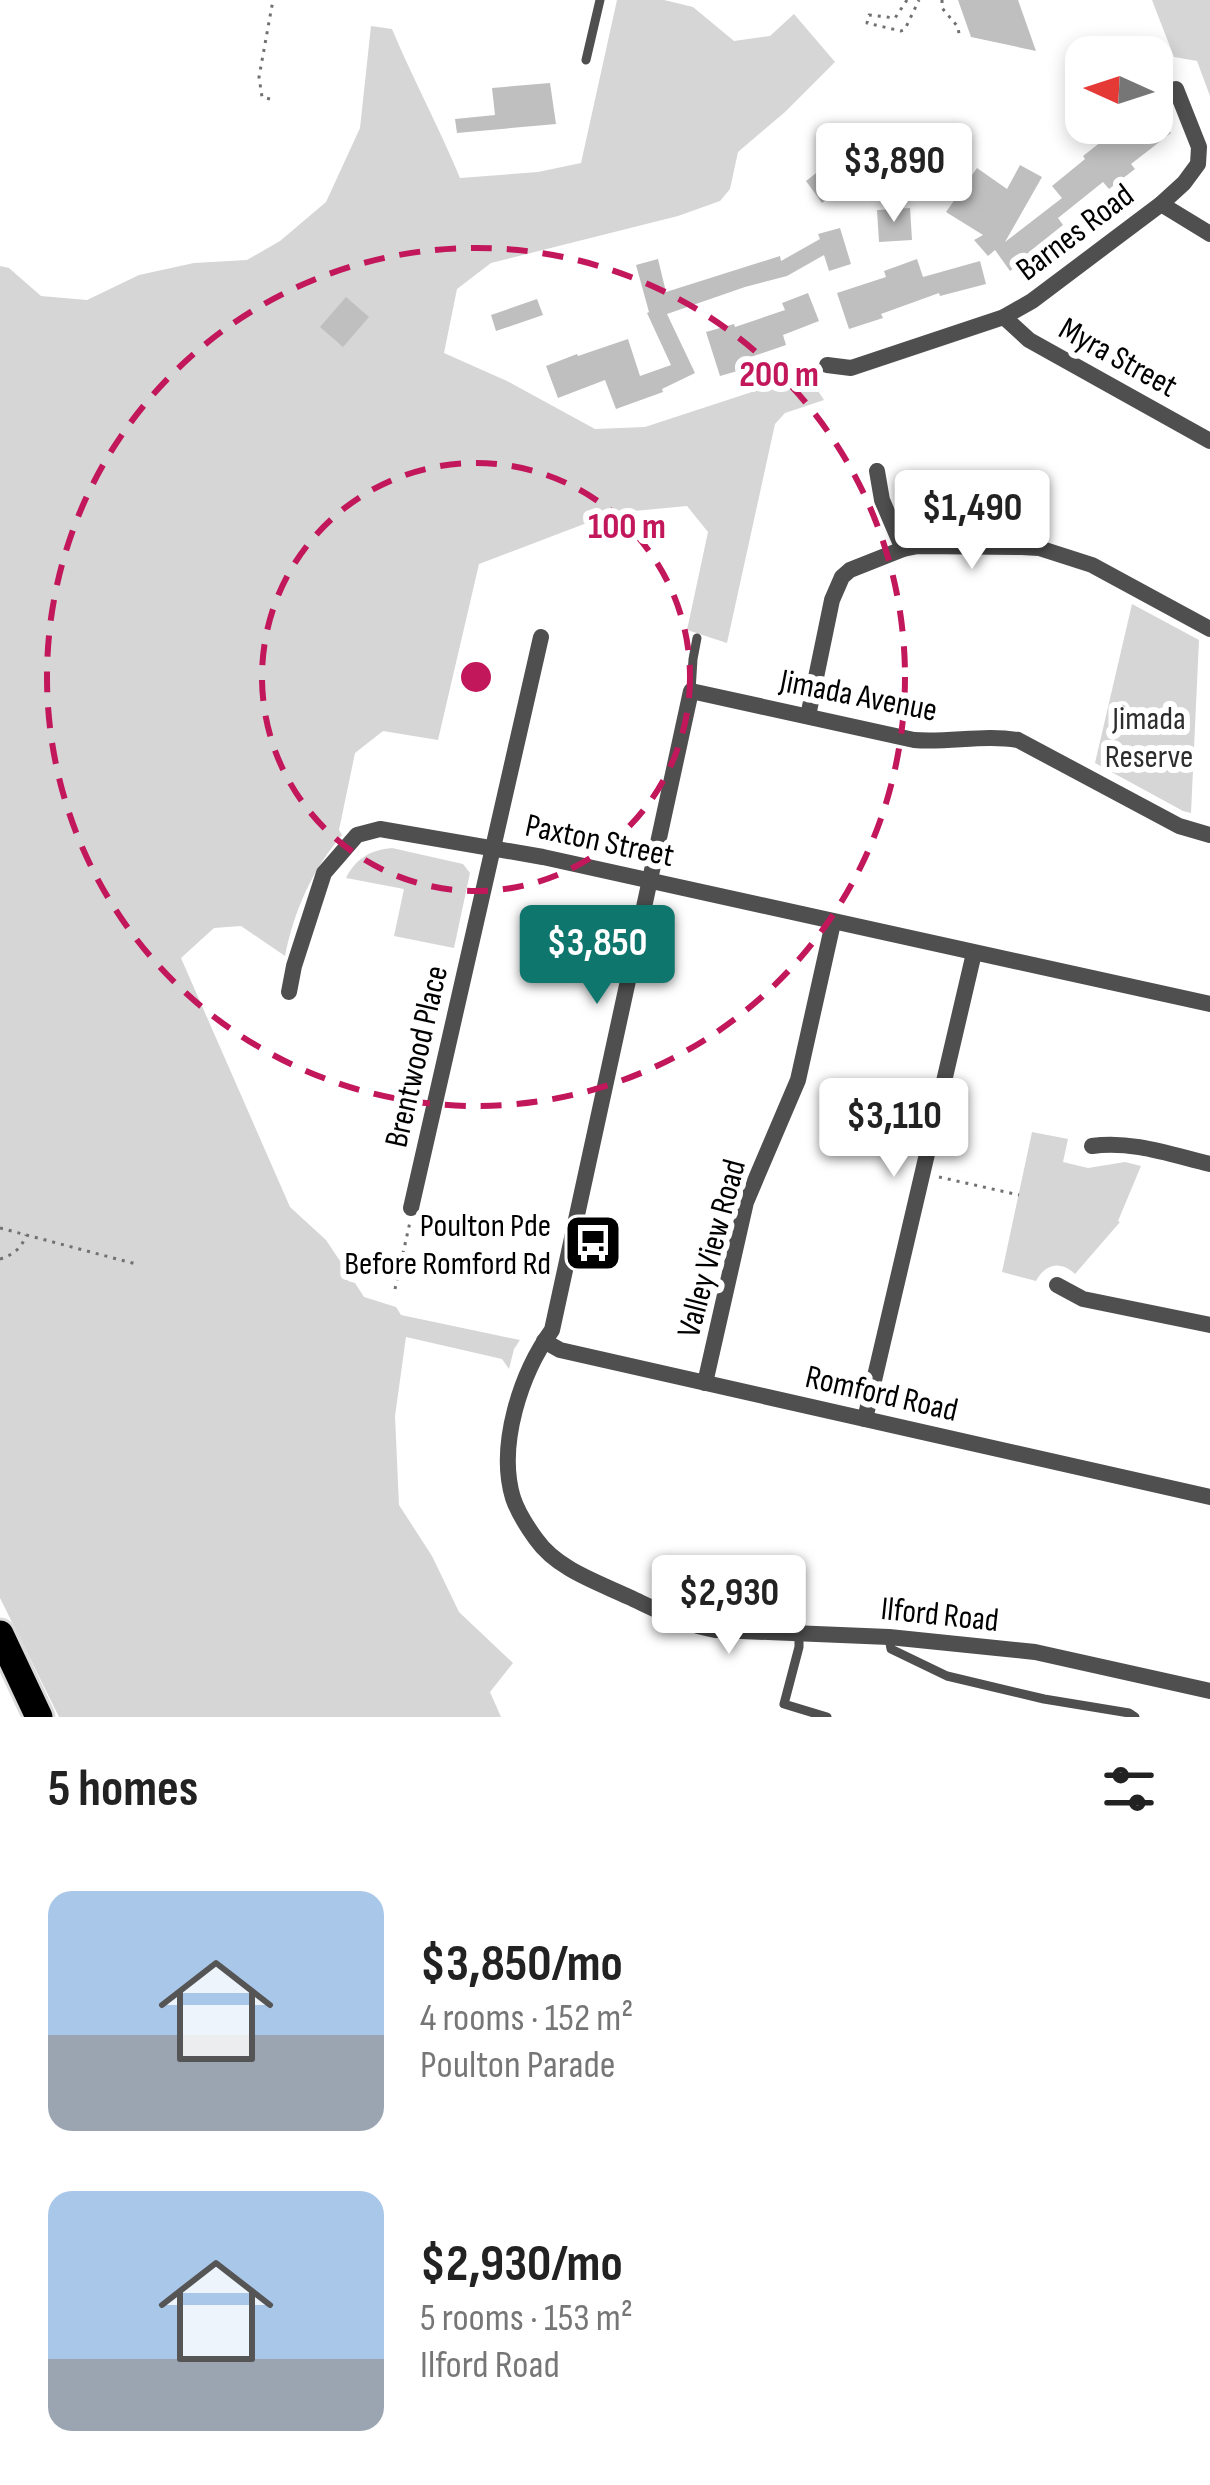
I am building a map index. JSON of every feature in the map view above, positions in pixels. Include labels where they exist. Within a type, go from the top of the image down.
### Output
[{"type":"main road","points":[[0,1634],[39,1717]]},
{"type":"street","name":"Barnes Road","points":[[827,365],[851,368],[1004,317],[1161,204],[1198,164],[1198,148],[1176,88]]},
{"type":"street","points":[[1161,204],[1210,234]]},
{"type":"street","name":"Myra Street","points":[[1004,317],[1029,340],[1210,441]]},
{"type":"street","points":[[877,471],[882,500],[903,549]]},
{"type":"street","points":[[808,716],[837,586],[850,570],[903,549],[950,545],[1039,548],[1092,565],[1210,629]]},
{"type":"street","name":"Brentwood Place","points":[[411,1208],[541,638]]},
{"type":"street","name":"Jimada Avenue","points":[[691,691],[914,740],[1018,740],[1179,826],[1210,835]]},
{"type":"street","name":"Ilford Road","points":[[691,691],[552,1330],[528,1367],[514,1414],[509,1458],[513,1498],[537,1541],[568,1568],[690,1624],[716,1630],[889,1637],[1035,1652],[1210,1691]]},
{"type":"street","name":"Paxton Street","points":[[289,992],[324,873],[357,836],[380,829],[494,847],[1210,1004]]},
{"type":"street","name":"Valley View Road","points":[[705,1383],[746,1202],[798,1079],[833,923]]},
{"type":"street","points":[[865,1419],[974,953]]},
{"type":"street","points":[[1092,1146],[1126,1145],[1210,1164]]},
{"type":"street","points":[[1058,1286],[1083,1299],[1210,1325]]},
{"type":"street","name":"Romford Road","points":[[544,1341],[560,1351],[1210,1497]]},
{"type":"lane","points":[[586,61],[600,0]]},
{"type":"lane","points":[[691,691],[697,638]]},
{"type":"lane","points":[[799,1634],[784,1704],[827,1717]]},
{"type":"lane","points":[[889,1637],[891,1649],[947,1676],[1135,1717]]},
{"type":"path","points":[[269,99],[262,97],[259,77],[274,0]]},
{"type":"path","points":[[916,8],[906,3],[895,18],[869,15],[867,23],[901,31],[905,29],[916,8],[919,0]]},
{"type":"path","points":[[942,0],[959,34]]},
{"type":"path","points":[[923,1174],[1018,1196]]},
{"type":"path","points":[[395,1289],[411,1208]]},
{"type":"path","points":[[0,1228],[136,1264]]},
{"type":"path","points":[[0,1259],[23,1244],[26,1234]]},
{"type":"green space","points":[[617,0],[664,0],[693,7],[734,41],[770,36],[794,14],[835,62],[738,152],[730,189],[720,201],[491,263],[457,289],[444,353],[595,429],[645,427],[807,374],[824,400],[785,413],[775,424],[727,643],[687,630],[708,532],[687,506],[613,513],[479,564],[438,740],[383,731],[355,753],[339,830],[342,835],[306,892],[285,956],[241,926],[214,928],[181,958],[290,1207],[326,1240],[348,1281],[364,1297],[396,1307],[401,1315],[520,1340],[509,1369],[502,1359],[406,1337],[395,1416],[399,1505],[432,1556],[459,1612],[513,1663],[490,1692],[501,1717],[59,1717],[0,1598],[0,266],[9,268],[41,296],[87,300],[139,275],[194,263],[247,260],[280,241],[326,202],[360,128],[371,26],[392,29],[460,178],[538,172],[581,163]]},
{"type":"green space","points":[[1152,0],[1210,0],[1210,96],[1197,61],[1174,57],[1173,36],[1166,36]]},
{"type":"green space","name":"Jimada Reserve","points":[[1132,604],[1199,640],[1191,813],[1095,763]]},
{"type":"green space","points":[[392,848],[463,864],[470,873],[454,948],[394,936],[404,889],[346,878],[365,856]]},
{"type":"green space","points":[[1032,1132],[1068,1139],[1063,1162],[1088,1168],[1125,1162],[1141,1166],[1120,1222],[1075,1274],[1053,1266],[1036,1281],[1002,1272]]},
{"type":"building","points":[[958,0],[1018,0],[1036,51],[971,37]]},
{"type":"building","points":[[550,83],[556,124],[457,133],[455,119],[495,115],[492,88]]},
{"type":"building","points":[[1098,144],[1157,144],[1109,189],[1103,182],[1058,218],[1063,225],[1010,271],[995,250],[988,256],[974,240],[983,235],[946,212],[977,168],[1007,189],[1020,165],[1042,177],[1005,242],[1062,198],[1052,186]]},
{"type":"building","points":[[843,152],[860,174],[822,203],[806,181]]},
{"type":"building","points":[[910,208],[912,240],[879,242],[877,210]]},
{"type":"building","points":[[840,228],[851,264],[829,271],[824,255],[787,276],[667,314],[695,373],[663,392],[616,409],[605,380],[558,398],[546,366],[628,339],[640,376],[671,365],[647,313],[636,265],[658,259],[666,292],[780,256],[781,261],[820,239],[818,234]]},
{"type":"building","points":[[917,259],[923,277],[980,261],[986,284],[939,293],[849,329],[837,293],[886,277],[884,271]]},
{"type":"building","points":[[808,293],[819,321],[783,335],[786,345],[745,359],[748,368],[720,376],[706,332],[785,310],[782,303]]},
{"type":"building","points":[[346,297],[369,317],[343,347],[320,327]]},
{"type":"building","points":[[537,299],[543,315],[496,331],[491,315]]},
{"type":"place","name":"Poulton Pde Before Romford Rd","points":[[593,1243]]}]
